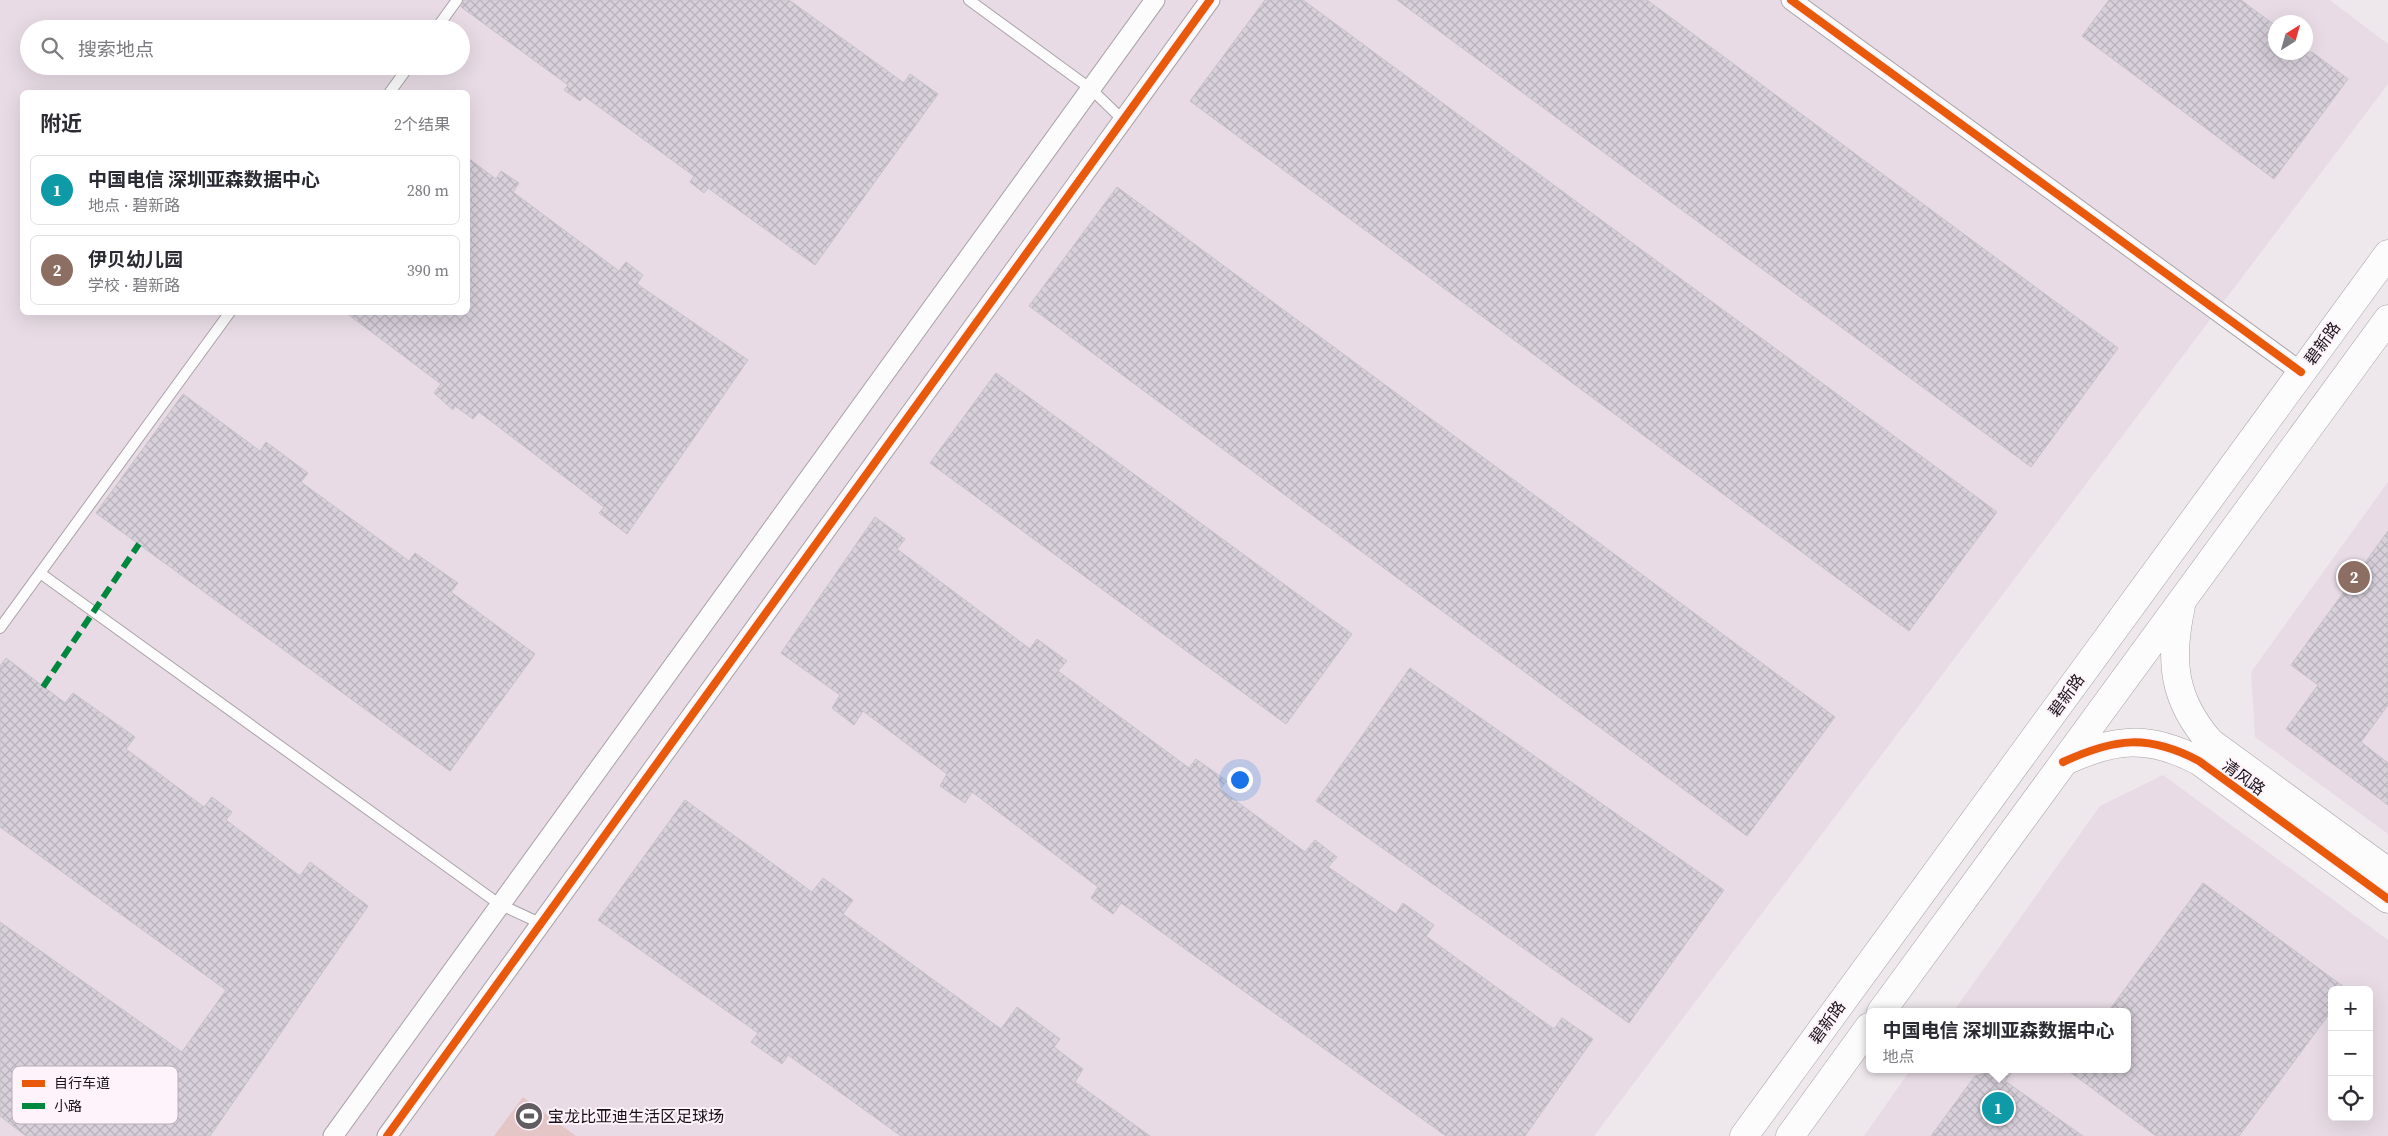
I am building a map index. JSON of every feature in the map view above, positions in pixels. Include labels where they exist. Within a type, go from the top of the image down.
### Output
[{"type":"main road","name":"碧新路","points":[[1744,1136],[2388,254]]},
{"type":"main road","points":[[1884,1008],[2388,319]]},
{"type":"main road","name":"清风路","points":[[2182,600],[2174,639],[2176,670],[2183,700],[2195,724],[2210,742],[2388,872]]},
{"type":"main road","name":"清风路","points":[[2063,762],[2093,748],[2119,743],[2148,743],[2176,749],[2199,762],[2388,899]]},
{"type":"main road","points":[[1790,1136],[1866,1032]]},
{"type":"street","points":[[333,1136],[1155,0]]},
{"type":"street","points":[[387,1136],[1210,0]]},
{"type":"street","points":[[1791,0],[2301,372]]},
{"type":"lane","points":[[443,20],[457,0]]},
{"type":"lane","points":[[969,0],[1091,89],[1123,120]]},
{"type":"lane","points":[[391,90],[402,75]]},
{"type":"lane","points":[[0,628],[228,315]]},
{"type":"lane","points":[[40,573],[500,904],[540,923]]},
{"type":"shaded area","points":[[0,0],[2330,0],[2388,44],[2388,84],[1594,1136],[0,1136]]},
{"type":"shaded area","points":[[2388,482],[2388,834],[2255,737],[2251,672]]},
{"type":"shaded area","points":[[2163,775],[2388,940],[2388,1136],[1864,1136],[1908,1073],[2131,1073],[2131,1008],[1956,1008],[2100,806]]},
{"type":"shaded area","name":"宝龙比亚迪生活区足球场","points":[[523,1097],[576,1136],[494,1136]]},
{"type":"building","points":[[464,0],[789,0],[904,83],[910,74],[938,94],[815,265],[708,188],[704,193],[690,182],[694,176],[584,96],[580,101],[564,90],[568,85],[461,7]]},
{"type":"building","points":[[1265,0],[1303,0],[1997,512],[1909,631],[1190,101]]},
{"type":"building","points":[[1397,0],[1647,0],[2118,348],[2031,467]]},
{"type":"building","points":[[2109,0],[2241,0],[2268,20],[2268,60],[2313,60],[2313,53],[2348,79],[2274,179],[2082,36]]},
{"type":"building","points":[[470,160],[496,179],[501,171],[519,183],[513,192],[619,271],[626,262],[643,275],[637,284],[748,360],[627,534],[599,513],[604,507],[479,412],[473,419],[455,406],[453,410],[434,393],[441,384],[349,315],[470,315]]},
{"type":"building","points":[[1117,187],[1835,717],[1747,836],[1029,306]]},
{"type":"building","points":[[996,373],[1352,634],[1286,724],[930,463]]},
{"type":"building","points":[[183,394],[260,451],[266,442],[308,473],[301,482],[409,561],[415,553],[458,583],[451,592],[535,654],[450,771],[96,513]]},
{"type":"building","points":[[875,517],[905,539],[897,549],[1030,649],[1037,639],[1067,661],[1058,671],[1189,768],[1196,759],[1227,781],[1220,789],[1305,852],[1315,840],[1337,857],[1328,867],[1396,914],[1403,903],[1434,925],[1426,936],[1554,1029],[1562,1018],[1593,1039],[1525,1136],[1446,1136],[1121,903],[1113,914],[1091,898],[1098,887],[972,792],[965,803],[940,786],[947,774],[863,711],[854,725],[832,708],[840,695],[781,653]]},
{"type":"building","points":[[2388,531],[2388,705],[2361,742],[2388,763],[2388,805],[2286,729],[2318,685],[2291,665]]},
{"type":"building","points":[[6,658],[65,703],[73,693],[135,737],[126,749],[204,807],[212,797],[232,812],[226,820],[300,876],[310,862],[368,906],[210,1136],[26,1136],[0,1116],[0,922],[182,1052],[226,990],[0,827],[0,666]]},
{"type":"building","points":[[1410,668],[1724,890],[1629,1023],[1316,801]]},
{"type":"building","points":[[685,800],[812,892],[823,878],[853,900],[843,914],[1001,1029],[1017,1007],[1060,1039],[1054,1047],[1083,1069],[1075,1082],[1150,1136],[901,1136],[788,1055],[782,1064],[751,1042],[758,1033],[598,920]]},
{"type":"building","points":[[2203,883],[2343,986],[2328,986],[2328,1015],[2239,1136],[2156,1136],[2071,1073],[2131,1073],[2131,1008],[2111,1008]]},
{"type":"building","points":[[1987,1073],[2011,1073],[2005,1081],[2083,1136],[1931,1136],[1975,1076]]},
{"type":"marked path","points":[[43,687],[139,544]]},
{"type":"cycle path","points":[[387,1136],[1210,0]]},
{"type":"cycle path","points":[[1791,0],[2301,372]]},
{"type":"cycle path","points":[[2063,762],[2099,748],[2131,742],[2164,746],[2181,752],[2199,761],[2388,899]]},
{"type":"place","name":"伊贝幼儿园","points":[[2354,577]]},
{"type":"place","name":"中国电信 深圳亚森数据中心","points":[[1998,1108]]},
{"type":"place","name":"宝龙比亚迪生活区足球场","points":[[529,1116]]}]
